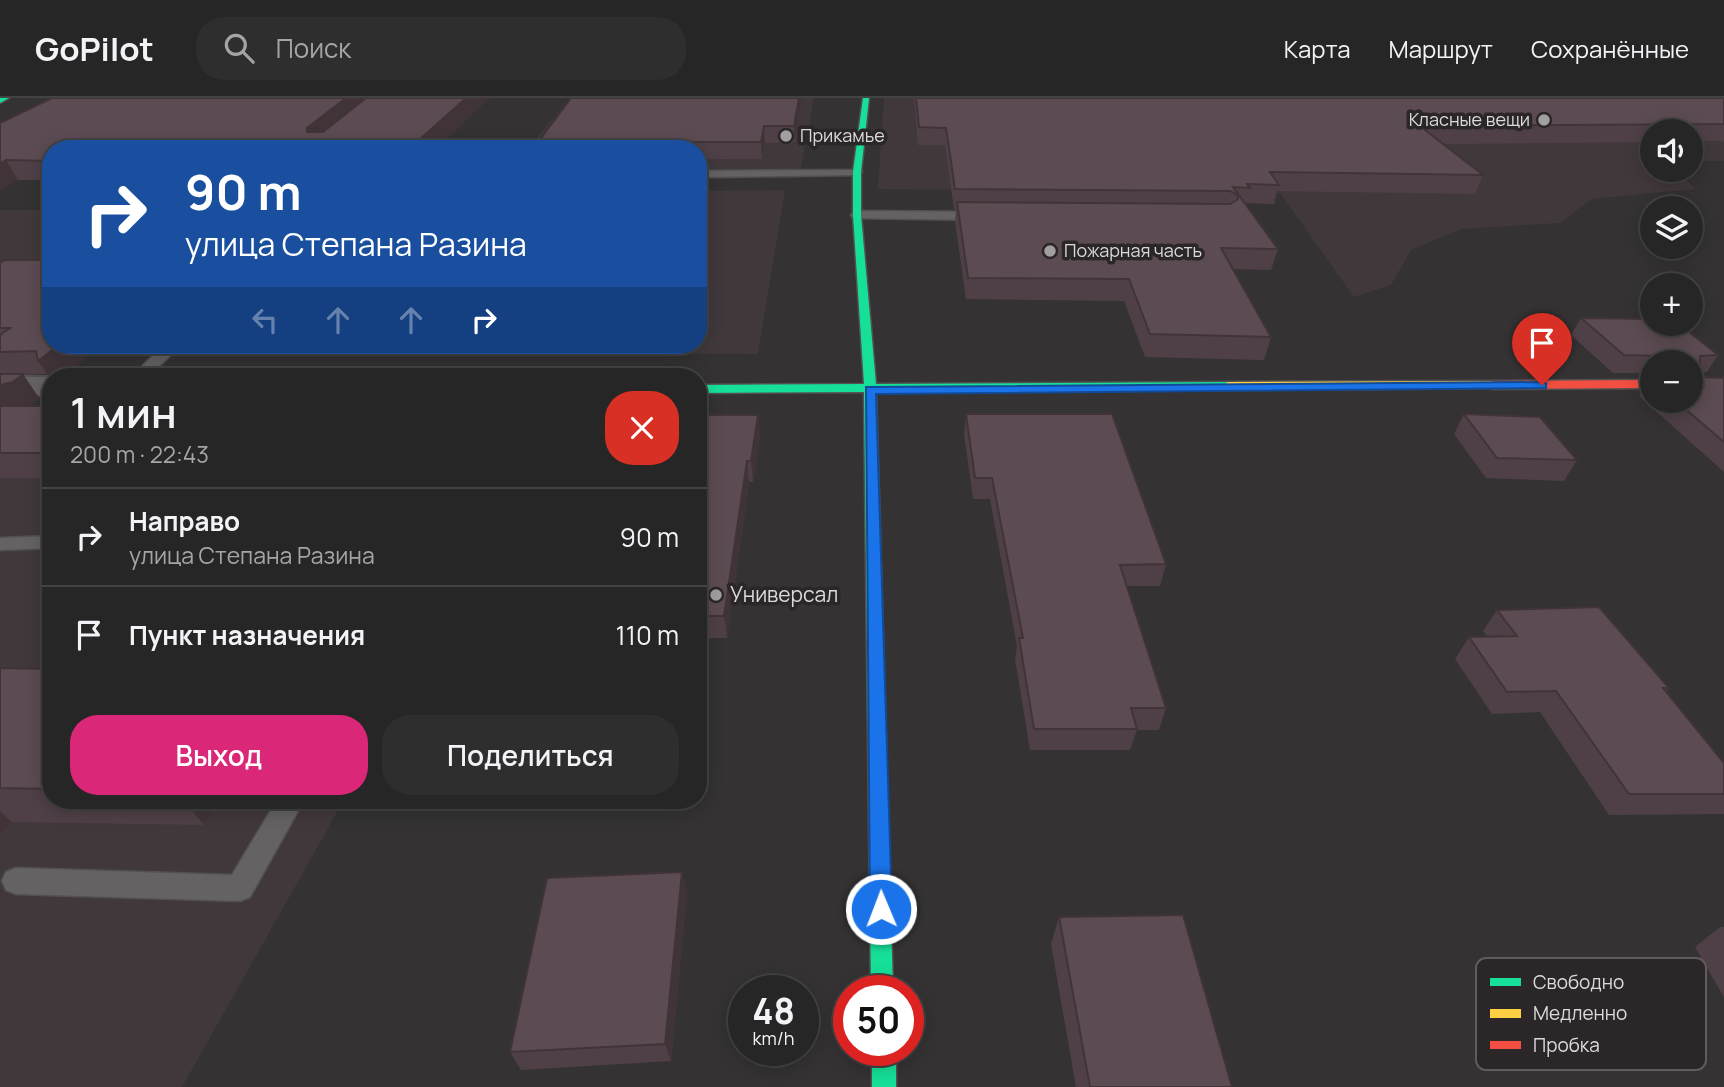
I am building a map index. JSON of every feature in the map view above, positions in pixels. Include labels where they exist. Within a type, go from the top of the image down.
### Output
[{"type":"main road","points":[[0,101],[6,98]]},
{"type":"main road","points":[[866,98],[857,172],[857,215],[870,390],[883,975]]},
{"type":"main road","points":[[707,389],[1640,384]]},
{"type":"main road","points":[[884,1066],[884,1087]]},
{"type":"street","points":[[0,386],[42,386]]},
{"type":"lane","points":[[707,174],[857,172]]},
{"type":"lane","points":[[857,215],[991,216]]},
{"type":"lane","points":[[149,368],[163,354]]},
{"type":"lane","points":[[0,544],[42,542]]},
{"type":"lane","points":[[16,881],[240,888],[286,809]]},
{"type":"shaded area","points":[[571,98],[814,98],[799,178],[707,179],[707,140],[535,140]]},
{"type":"shaded area","points":[[884,98],[1724,98],[1724,161],[1703,161],[1703,119],[1640,119],[1640,182],[1688,182],[1695,189],[1591,199],[1560,223],[1461,229],[1411,250],[1391,285],[1354,297],[1280,193],[878,189]]},
{"type":"shaded area","points":[[785,190],[758,354],[707,354],[707,191]]},
{"type":"shaded area","points":[[0,210],[42,210],[42,352],[0,352]]},
{"type":"shaded area","points":[[0,414],[42,414],[42,809],[339,809],[182,1087],[0,1087]]},
{"type":"building","points":[[52,98],[346,98],[307,128],[307,132],[323,132],[366,98],[466,98],[419,140],[42,140],[42,161],[6,160],[0,164],[0,123]]},
{"type":"building","points":[[571,98],[799,98],[794,126],[764,126],[761,142],[540,140]]},
{"type":"building","points":[[916,98],[1724,98],[1724,124],[1703,124],[1703,119],[1640,119],[1640,125],[1420,126],[1483,175],[1270,172],[1279,185],[1247,184],[1250,188],[1233,187],[1278,249],[1221,248],[1271,337],[1150,334],[1129,279],[968,278],[957,202],[1230,204],[1238,199],[1238,195],[1230,191],[955,189],[946,128],[919,127]]},
{"type":"building","points":[[5,260],[42,260],[42,354],[47,354],[38,361],[36,351],[0,352],[0,335],[10,328],[0,328],[0,263]]},
{"type":"building","points":[[1581,318],[1640,319],[1640,336],[1694,336],[1718,355],[1703,356],[1703,350],[1640,350],[1640,355],[1624,355]]},
{"type":"building","points":[[0,374],[23,374],[13,382],[0,385]]},
{"type":"building","points":[[1703,377],[1724,378],[1724,442],[1690,413],[1703,413]]},
{"type":"building","points":[[0,406],[42,406],[42,453],[0,453]]},
{"type":"building","points":[[966,414],[1112,414],[1166,564],[1120,565],[1166,708],[1131,708],[1137,729],[1034,729],[1019,638],[1023,638],[992,478],[975,478]]},
{"type":"building","points":[[1464,414],[1540,417],[1577,460],[1497,458]]},
{"type":"building","points":[[707,415],[758,415],[751,461],[747,461],[724,616],[707,616]]},
{"type":"building","points":[[1599,607],[1669,688],[1663,688],[1724,763],[1724,794],[1629,794],[1556,691],[1507,692],[1469,637],[1517,636],[1497,610]]},
{"type":"building","points":[[0,668],[42,669],[42,789],[0,788]]},
{"type":"building","points":[[682,872],[665,1044],[510,1052],[547,878]]},
{"type":"building","points":[[1183,915],[1232,1087],[1090,1087],[1059,917]]},
{"type":"traffic: fast","points":[[0,101],[6,98]]},
{"type":"traffic: fast","points":[[866,98],[857,172],[857,215],[870,390],[882,975]]},
{"type":"traffic: fast","points":[[707,389],[1228,386]]},
{"type":"traffic: fast","points":[[884,1066],[884,1087]]},
{"type":"traffic: slow","points":[[1228,386],[1493,385]]},
{"type":"traffic: jam","points":[[1493,385],[1640,384]]},
{"type":"place","name":"Класные вещи","points":[[1544,120]]},
{"type":"place","name":"Прикамье","points":[[786,136]]},
{"type":"place","name":"Пожарная часть","points":[[1050,251]]},
{"type":"place","name":"Универсал","points":[[716,595]]},
{"type":"route","points":[[881,909],[870,390],[1542,385]]}]
